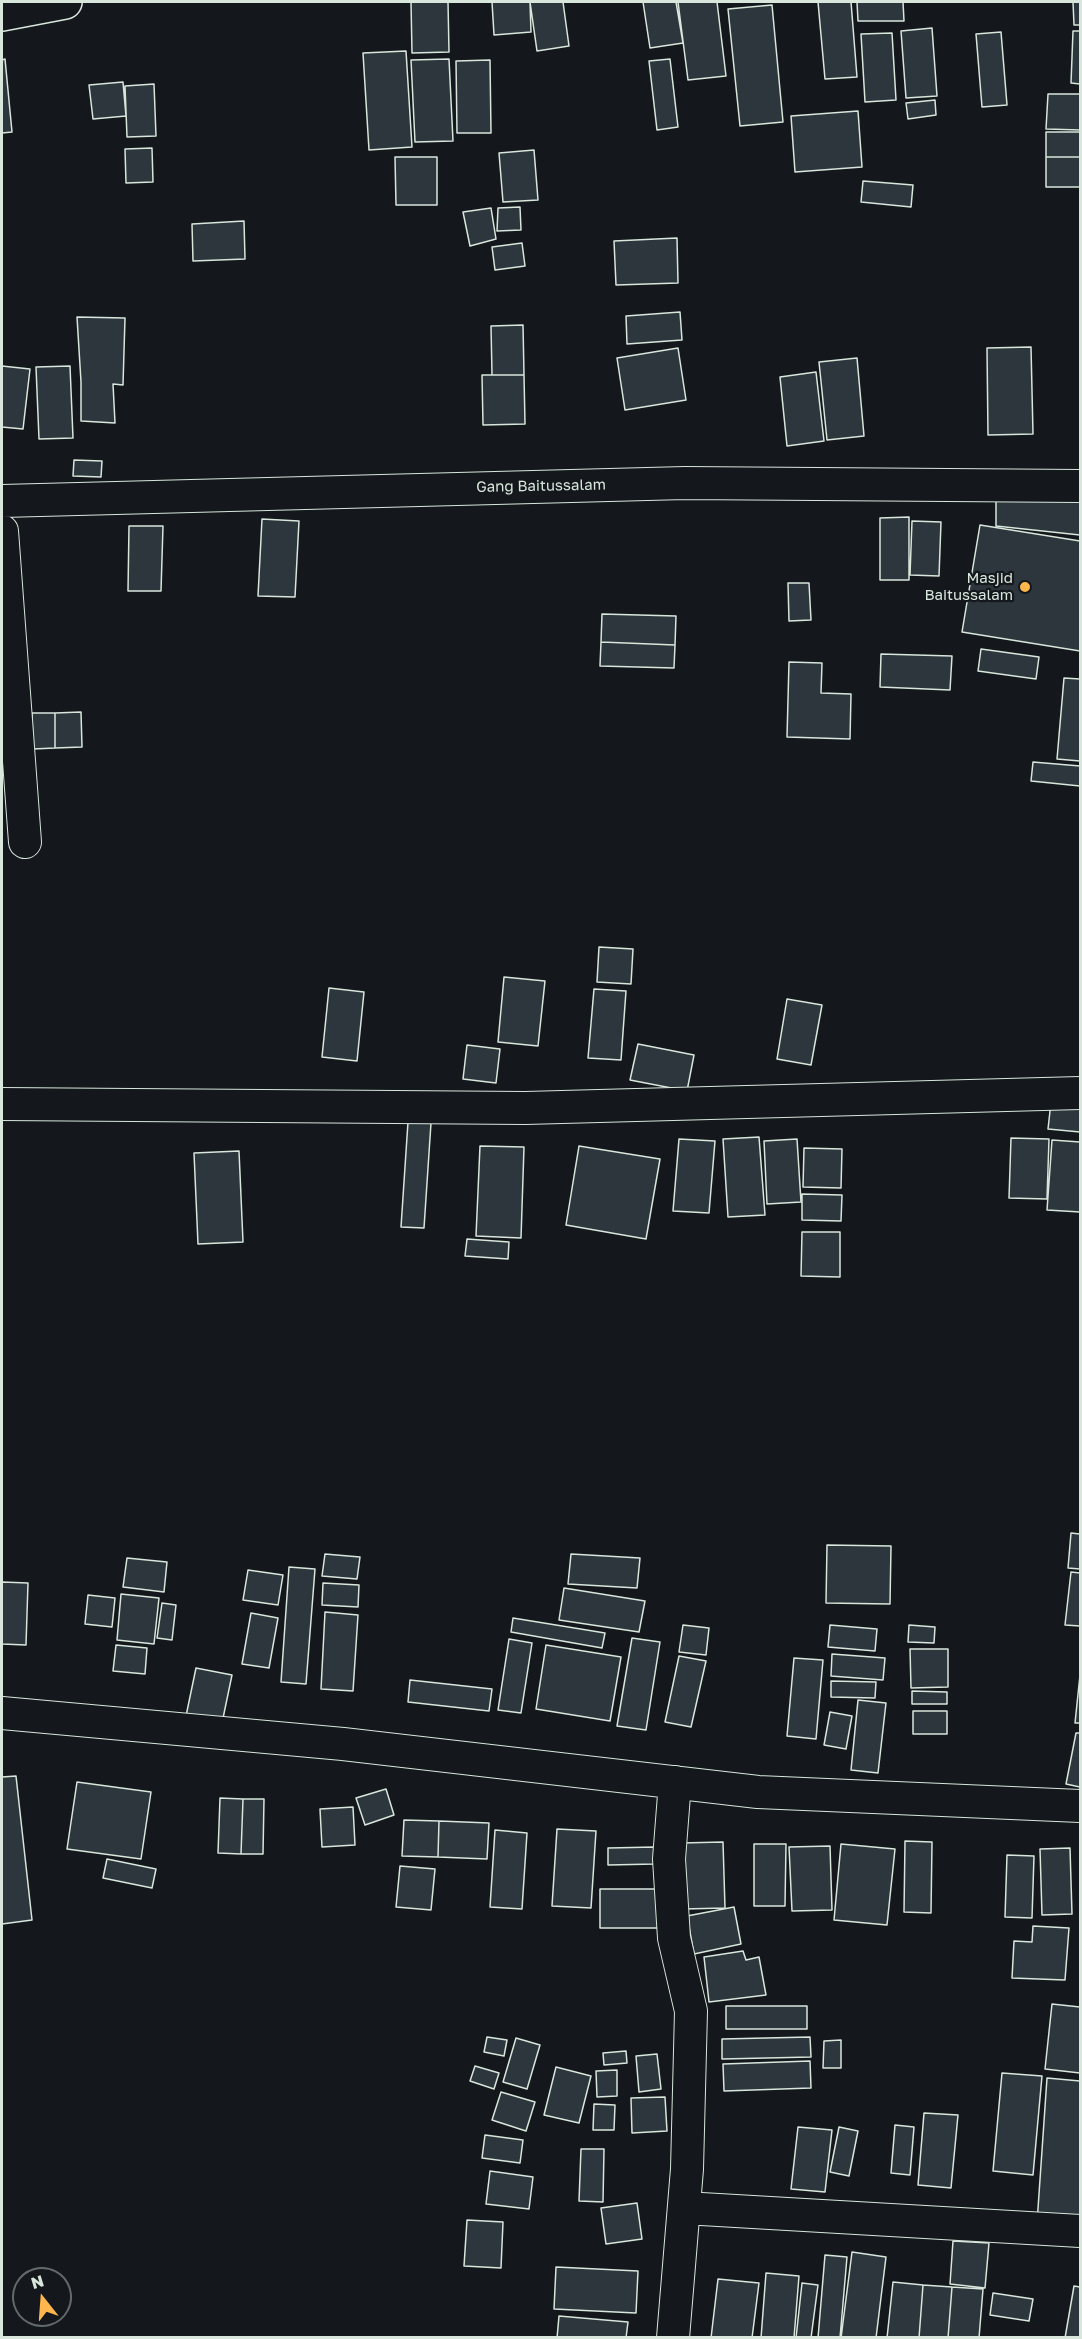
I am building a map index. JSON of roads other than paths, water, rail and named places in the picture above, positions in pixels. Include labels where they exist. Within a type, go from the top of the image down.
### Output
[{"type":"street","points":[[2,14],[65,2]]},
{"type":"street","name":"Gang Baitussalam","points":[[2,501],[685,483],[1080,486]]},
{"type":"street","points":[[2,531],[25,842]]},
{"type":"street","points":[[2,1104],[525,1108],[1080,1093]]},
{"type":"street","points":[[2,1713],[343,1744],[758,1791],[1080,1806]]},
{"type":"street","points":[[673,2337],[687,2169],[691,2011],[674,1938],[669,1859],[675,1782]]},
{"type":"street","points":[[684,2208],[1080,2231]]},
{"type":"place","name":"Masjid Baitussalam","points":[[1025,587]]}]
